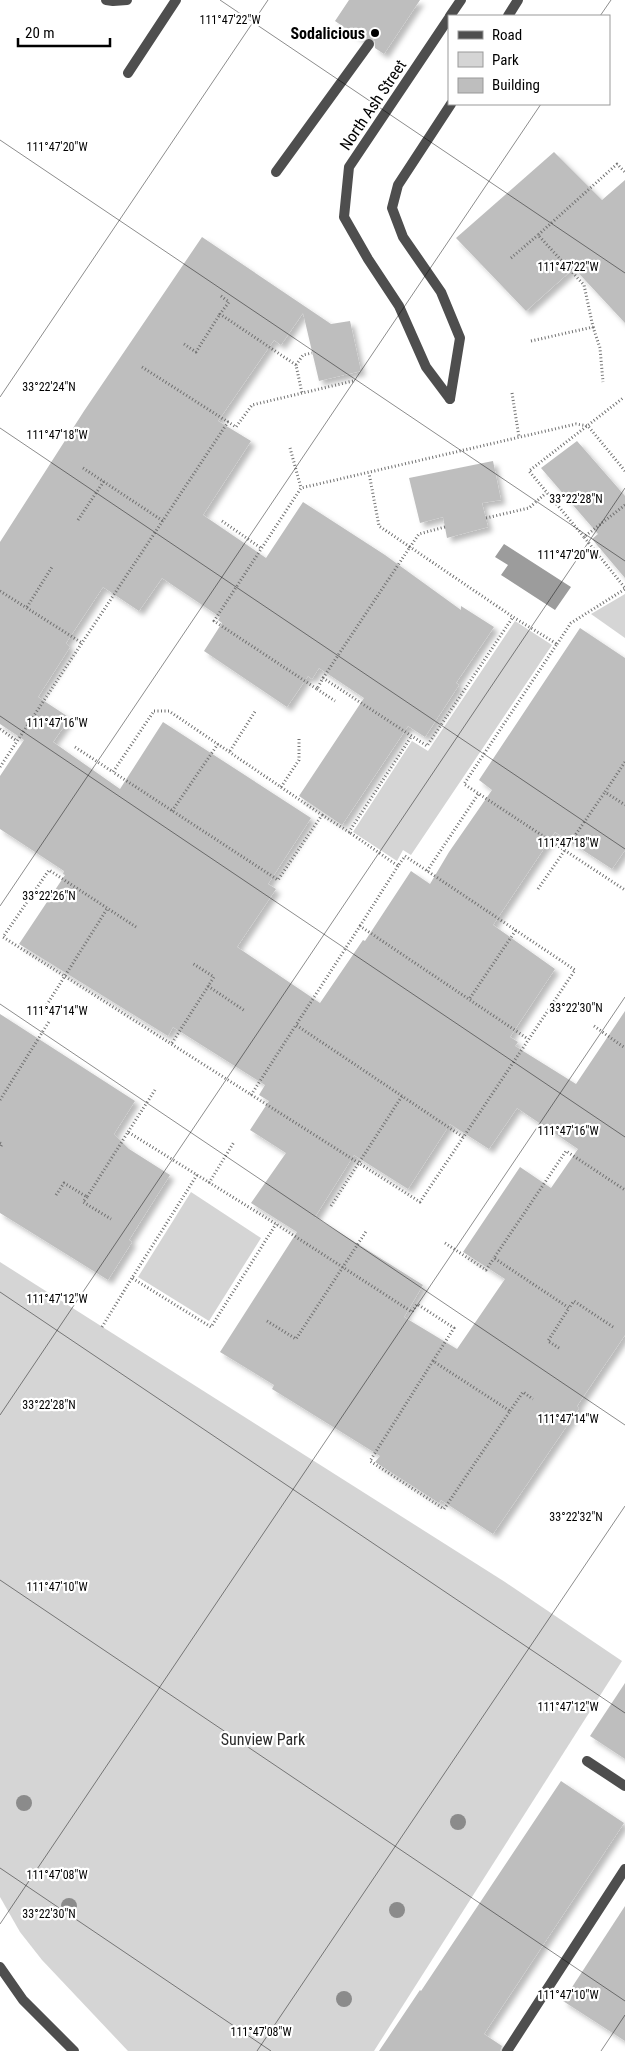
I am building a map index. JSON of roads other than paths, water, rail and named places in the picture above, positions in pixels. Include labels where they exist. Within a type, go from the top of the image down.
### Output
[{"type":"street","points":[[106,0],[113,2],[127,0]]},
{"type":"street","points":[[128,73],[176,0]]},
{"type":"street","name":"North Ash Street","points":[[450,15],[461,0]]},
{"type":"street","points":[[509,15],[518,0]]},
{"type":"street","name":"North Ash Street","points":[[448,18],[349,167],[344,217],[368,259],[399,306],[426,367],[450,399],[460,338],[441,292],[403,238],[392,208],[398,185],[450,105]]},
{"type":"street","points":[[276,172],[369,44]]},
{"type":"street","points":[[587,1761],[625,1786]]},
{"type":"street","points":[[507,2051],[625,1870]]},
{"type":"street","points":[[0,1967],[23,2000],[74,2051]]},
{"type":"place","name":"Sodalicious","points":[[375,33]]},
{"type":"park label","name":"Sunview Park","points":[[263,1739]]}]
